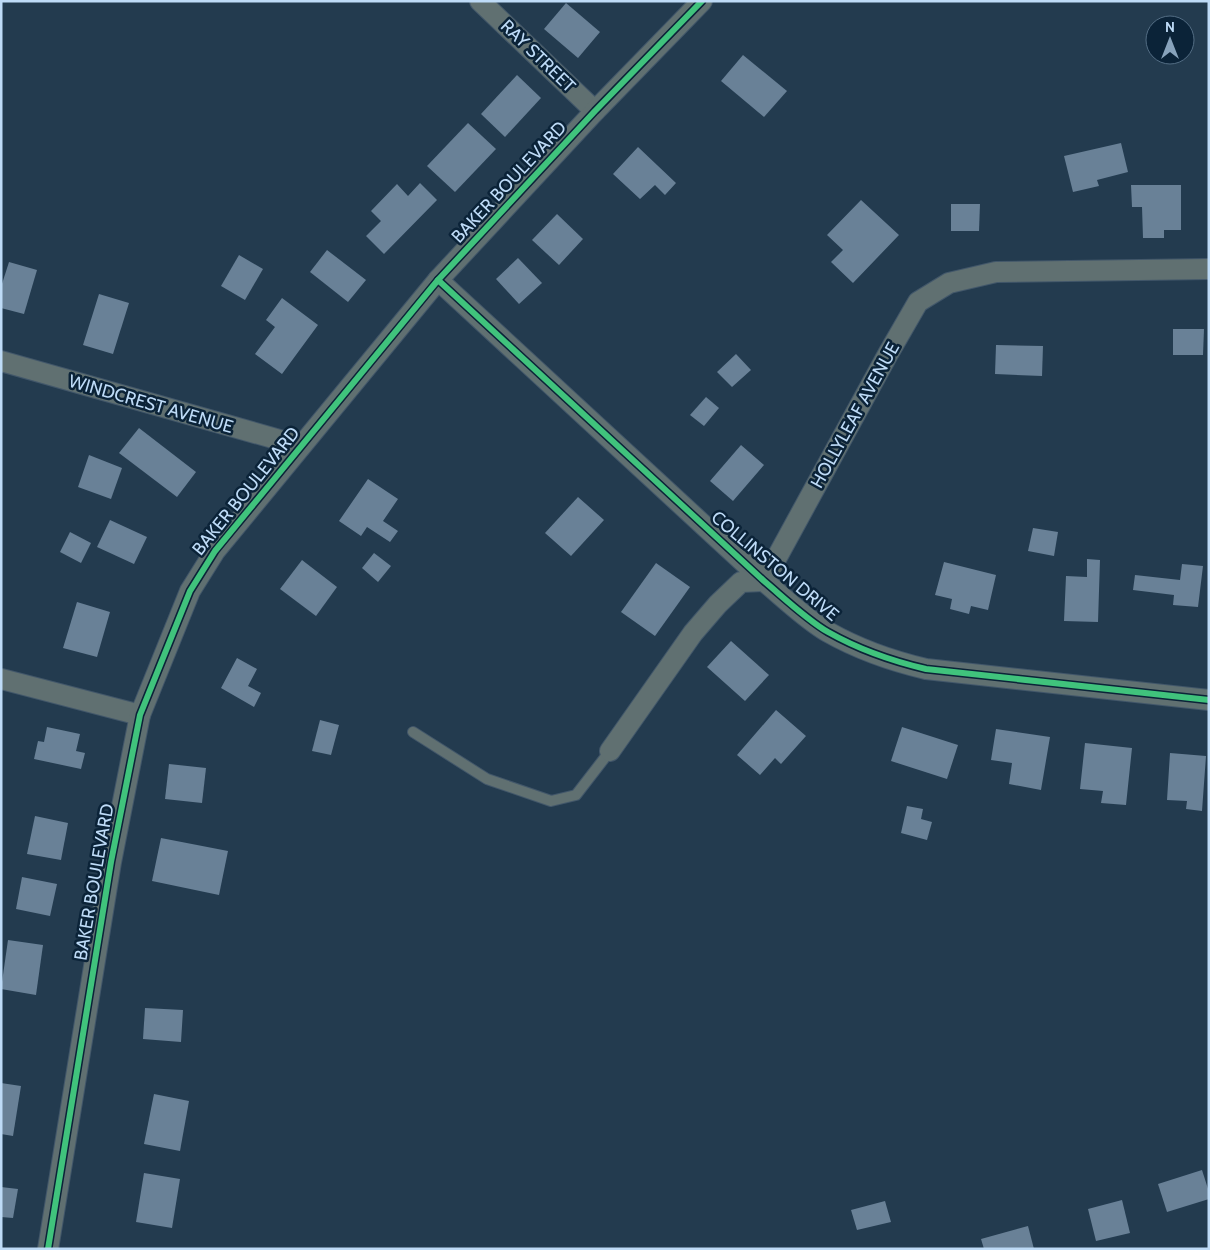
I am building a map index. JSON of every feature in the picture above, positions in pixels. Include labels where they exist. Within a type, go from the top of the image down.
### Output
[{"type":"street","name":"RAY STREET","points":[[480,1],[595,110]]},
{"type":"street","name":"BAKER BOULEVARD","points":[[48,1249],[111,862],[140,715],[190,591],[215,551],[438,280],[595,110],[702,1]]},
{"type":"street","name":"HOLLYLEAF AVENUE","points":[[764,580],[918,302],[948,283],[996,272],[1209,269]]},
{"type":"street","name":"COLLINSTON DRIVE","points":[[438,280],[764,580],[827,632],[863,649],[926,670],[1209,700]]},
{"type":"street","name":"WINDCREST AVENUE","points":[[1,361],[301,446]]},
{"type":"street","points":[[610,750],[693,633],[718,604],[741,582],[764,580]]},
{"type":"street","points":[[1,679],[140,715]]},
{"type":"lane","points":[[414,732],[487,779],[551,801],[576,795],[610,750]]},
{"type":"building","points":[[566,3],[600,32],[578,58],[544,29]]},
{"type":"building","points":[[743,55],[787,91],[764,117],[721,81]]},
{"type":"building","points":[[517,75],[541,98],[505,137],[481,114]]},
{"type":"building","points":[[468,123],[496,149],[455,192],[427,166]]},
{"type":"building","points":[[1121,143],[1128,172],[1097,180],[1099,186],[1073,192],[1064,156]]},
{"type":"building","points":[[638,147],[676,183],[665,195],[655,185],[640,199],[613,174]]},
{"type":"building","points":[[420,183],[437,200],[384,254],[366,236],[381,221],[371,211],[397,184],[408,196]]},
{"type":"building","points":[[1131,185],[1181,185],[1181,230],[1164,230],[1164,238],[1143,238],[1142,207],[1132,207]]},
{"type":"building","points":[[861,200],[899,235],[853,283],[831,262],[843,250],[827,235]]},
{"type":"building","points":[[951,204],[980,204],[979,231],[951,231]]},
{"type":"building","points":[[557,214],[583,239],[559,265],[532,240]]},
{"type":"building","points":[[327,250],[366,280],[348,302],[310,272]]},
{"type":"building","points":[[239,255],[263,269],[245,300],[221,286]]},
{"type":"building","points":[[518,258],[542,283],[519,304],[496,279]]},
{"type":"building","points":[[9,262],[37,270],[24,314],[1,308],[1,287]]},
{"type":"building","points":[[99,294],[129,303],[113,354],[83,345]]},
{"type":"building","points":[[282,298],[318,325],[282,374],[255,354],[275,327],[266,320]]},
{"type":"building","points":[[1173,329],[1204,329],[1203,355],[1173,355]]},
{"type":"building","points":[[996,345],[1043,346],[1042,376],[995,374]]},
{"type":"building","points":[[736,354],[751,370],[732,387],[717,372]]},
{"type":"building","points":[[706,397],[719,408],[704,426],[690,415]]},
{"type":"building","points":[[139,428],[196,472],[177,497],[119,453]]},
{"type":"building","points":[[741,445],[764,465],[733,501],[710,481]]},
{"type":"building","points":[[89,455],[122,468],[111,499],[78,487]]},
{"type":"building","points":[[368,479],[398,499],[383,521],[398,531],[390,542],[367,527],[361,536],[339,521]]},
{"type":"building","points":[[578,497],[604,520],[571,556],[545,533]]},
{"type":"building","points":[[110,520],[147,537],[134,564],[97,547]]},
{"type":"building","points":[[1033,528],[1058,532],[1054,556],[1028,551]]},
{"type":"building","points":[[70,532],[91,543],[81,563],[60,552]]},
{"type":"building","points":[[374,553],[391,566],[378,582],[362,568]]},
{"type":"building","points":[[1087,559],[1100,560],[1098,622],[1064,621],[1066,576],[1087,577]]},
{"type":"building","points":[[302,560],[337,587],[316,616],[280,589]]},
{"type":"building","points":[[944,562],[996,575],[988,610],[971,606],[969,614],[950,609],[952,599],[935,595]]},
{"type":"building","points":[[656,563],[690,587],[655,636],[621,612]]},
{"type":"building","points":[[1182,564],[1203,566],[1198,607],[1173,605],[1174,595],[1133,590],[1135,575],[1180,580]]},
{"type":"building","points":[[77,602],[110,612],[97,657],[63,648]]},
{"type":"building","points":[[731,641],[769,675],[745,701],[707,667]]},
{"type":"building","points":[[237,658],[257,669],[248,686],[261,693],[254,707],[221,688]]},
{"type":"building","points":[[776,710],[806,736],[781,764],[775,758],[760,775],[737,755]]},
{"type":"building","points":[[320,720],[339,725],[331,755],[312,751]]},
{"type":"building","points":[[47,727],[80,734],[76,751],[85,753],[81,769],[34,759],[38,741],[44,742]]},
{"type":"building","points":[[902,727],[958,745],[947,779],[891,761]]},
{"type":"building","points":[[996,729],[1050,737],[1041,790],[1009,784],[1012,763],[991,760]]},
{"type":"building","points":[[1085,743],[1132,748],[1126,805],[1101,803],[1103,791],[1080,789]]},
{"type":"building","points":[[1170,753],[1206,756],[1202,811],[1186,809],[1187,801],[1167,800]]},
{"type":"building","points":[[169,764],[206,768],[202,803],[165,799]]},
{"type":"building","points":[[907,806],[923,809],[921,819],[932,822],[927,840],[901,833]]},
{"type":"building","points":[[35,816],[68,823],[61,860],[27,854]]},
{"type":"building","points":[[161,838],[228,851],[219,895],[152,881]]},
{"type":"building","points":[[22,877],[57,884],[50,916],[16,909]]},
{"type":"building","points":[[8,940],[43,945],[36,995],[1,989]]},
{"type":"building","points":[[145,1008],[183,1010],[181,1042],[143,1039]]},
{"type":"building","points":[[1,1083],[21,1086],[13,1136],[1,1134]]},
{"type":"building","points":[[154,1094],[189,1101],[180,1151],[144,1144]]},
{"type":"building","points":[[1202,1170],[1209,1192],[1209,1199],[1167,1212],[1158,1184]]},
{"type":"building","points":[[144,1173],[180,1179],[172,1228],[136,1222]]},
{"type":"building","points":[[1,1187],[18,1189],[13,1218],[1,1217]]},
{"type":"building","points":[[1122,1200],[1130,1233],[1096,1241],[1088,1209]]},
{"type":"building","points":[[885,1201],[891,1222],[857,1230],[851,1210]]},
{"type":"building","points":[[1028,1226],[1034,1249],[984,1249],[981,1239]]},
{"type":"cycle path","points":[[48,1249],[111,862],[140,715],[190,591],[215,551],[438,280],[595,111],[702,1]]},
{"type":"cycle path","points":[[438,280],[764,581],[804,615],[828,632],[876,654],[926,669],[1209,700]]}]
